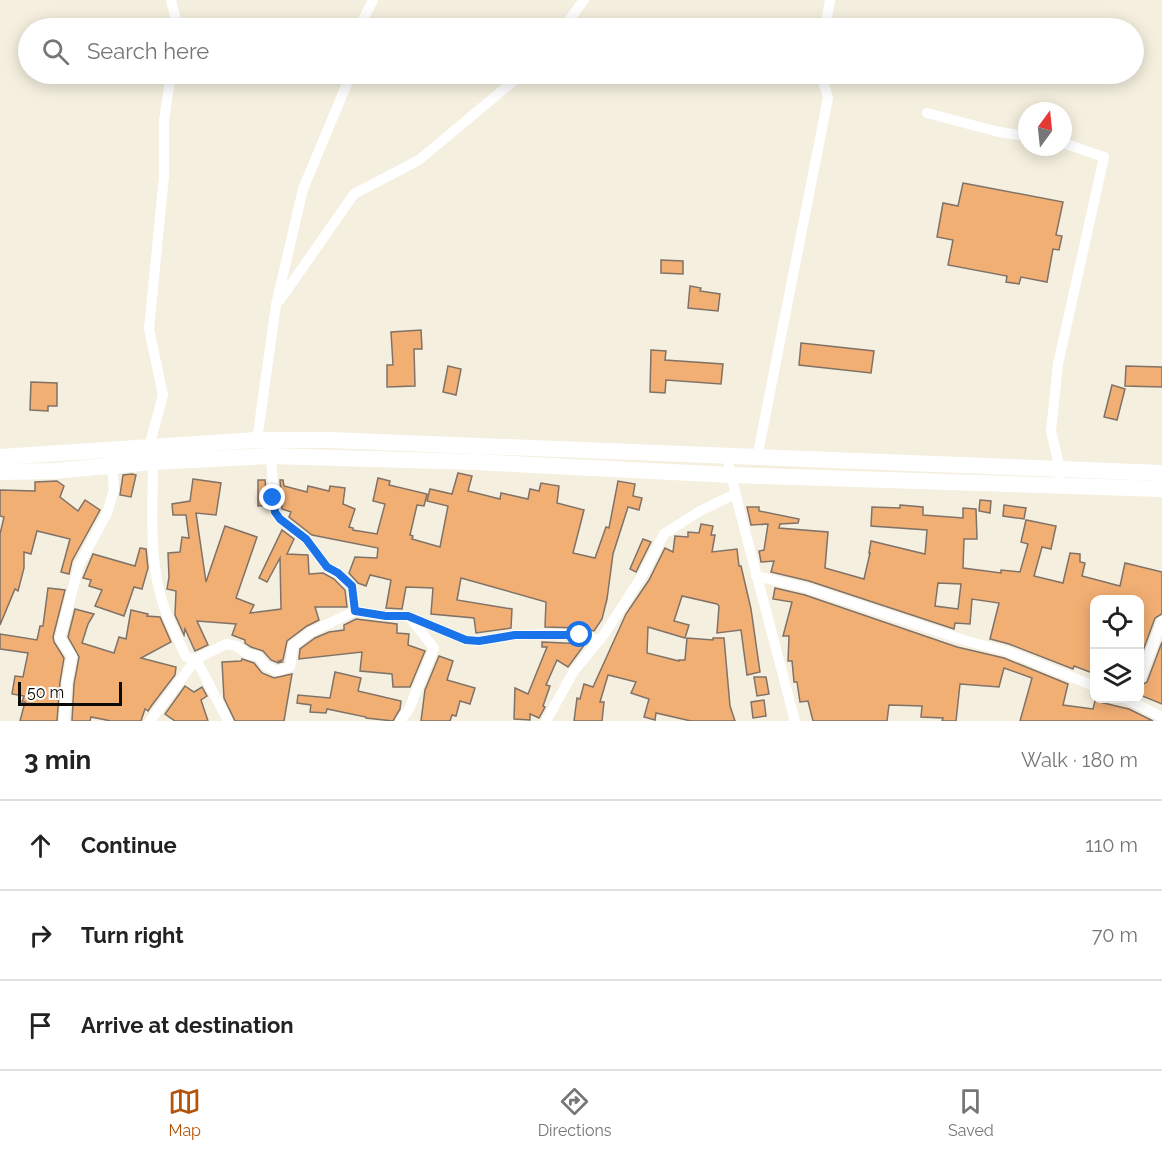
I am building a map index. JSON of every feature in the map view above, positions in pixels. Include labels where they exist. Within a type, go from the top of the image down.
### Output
[{"type":"main road","points":[[0,472],[53,471],[112,466],[151,455],[257,440],[340,440],[1162,473]]},
{"type":"main road","points":[[0,457],[271,456],[475,462],[731,475],[1162,489]]},
{"type":"street","points":[[171,0],[176,18]]},
{"type":"street","points":[[364,18],[373,0]]},
{"type":"street","points":[[570,18],[584,0]]},
{"type":"street","points":[[827,18],[830,0]]},
{"type":"street","points":[[169,84],[164,120],[164,176],[149,329],[163,395],[151,455],[152,539],[155,570],[165,609],[186,657],[196,659]]},
{"type":"street","points":[[257,440],[276,305],[303,189],[347,84]]},
{"type":"street","points":[[276,305],[354,194],[418,160],[510,84]]},
{"type":"street","points":[[757,458],[828,98],[824,84]]},
{"type":"street","points":[[927,113],[1018,135]]},
{"type":"street","points":[[1058,486],[1060,469],[1051,431],[1058,364],[1104,157],[1072,146]]},
{"type":"street","points":[[271,456],[275,512],[280,519],[306,539],[327,567],[338,573],[352,586],[355,611]]},
{"type":"street","points":[[727,457],[795,721]]},
{"type":"street","points":[[64,721],[72,656],[60,638],[79,565],[107,513],[114,490],[112,466]]},
{"type":"street","points":[[546,721],[574,670],[600,640],[642,576],[664,534],[699,511],[735,494]]},
{"type":"street","points":[[756,576],[807,588],[967,641],[1006,651],[1090,684]]},
{"type":"street","points":[[150,721],[196,659],[226,644],[258,656],[266,666],[277,671],[290,667],[293,645],[311,632],[355,611],[386,616],[408,616],[479,641],[515,635],[558,634],[580,635],[600,640]]},
{"type":"street","points":[[400,721],[409,708],[434,648],[408,616]]},
{"type":"street","points":[[1144,668],[1162,621]]},
{"type":"street","points":[[196,659],[228,721]]},
{"type":"street","points":[[1136,703],[1162,717]]},
{"type":"building","points":[[963,183],[1063,202],[1056,235],[1062,236],[1059,250],[1053,249],[1047,282],[1021,277],[1019,284],[1006,282],[1007,276],[948,265],[953,240],[937,237],[943,203],[958,206]]},
{"type":"building","points":[[661,260],[683,261],[683,274],[661,273]]},
{"type":"building","points":[[690,286],[701,288],[700,291],[720,294],[718,311],[688,308]]},
{"type":"building","points":[[421,330],[422,349],[414,349],[415,386],[387,387],[387,365],[393,365],[391,332]]},
{"type":"building","points":[[801,343],[874,351],[871,373],[799,365]]},
{"type":"building","points":[[651,350],[666,351],[665,360],[723,364],[721,384],[666,380],[665,393],[650,392]]},
{"type":"building","points":[[448,366],[461,369],[456,395],[443,392]]},
{"type":"building","points":[[1126,366],[1162,367],[1162,387],[1125,386]]},
{"type":"building","points":[[31,382],[57,383],[57,406],[48,406],[48,411],[30,410]]},
{"type":"building","points":[[1112,385],[1125,389],[1117,420],[1104,417]]},
{"type":"building","points":[[458,473],[472,476],[468,491],[500,499],[501,493],[528,499],[530,489],[539,491],[541,483],[559,486],[557,503],[584,510],[573,553],[595,558],[606,527],[609,528],[618,481],[635,484],[633,496],[642,498],[639,510],[628,507],[613,554],[602,619],[594,631],[581,628],[545,627],[546,602],[461,578],[457,600],[512,609],[511,628],[476,633],[474,618],[431,614],[433,588],[406,587],[402,609],[386,608],[391,580],[370,575],[366,586],[358,583],[349,573],[355,557],[377,558],[378,548],[312,535],[289,517],[291,512],[282,509],[280,480],[283,480],[284,486],[307,492],[308,486],[329,491],[330,486],[345,488],[343,504],[355,509],[349,527],[353,530],[377,534],[385,504],[373,501],[378,478],[390,481],[389,485],[427,494],[424,506],[417,505],[410,535],[413,536],[412,539],[440,547],[448,506],[427,501],[430,489],[452,494]]},
{"type":"building","points":[[123,475],[136,475],[131,497],[120,495]]},
{"type":"building","points":[[193,479],[221,483],[216,515],[196,513],[206,582],[225,526],[257,537],[236,598],[254,605],[250,613],[281,609],[280,558],[267,582],[259,578],[282,530],[294,539],[287,554],[308,555],[309,574],[323,573],[334,579],[345,590],[347,607],[315,607],[319,620],[287,641],[283,660],[279,661],[282,662],[271,660],[263,651],[251,647],[245,643],[245,640],[232,635],[236,624],[197,621],[208,645],[195,651],[185,629],[184,635],[175,615],[176,591],[167,589],[168,553],[180,552],[182,537],[189,538],[186,515],[173,515],[172,504],[190,501]]},
{"type":"building","points":[[258,480],[265,480],[267,505],[258,506]]},
{"type":"building","points":[[57,481],[64,486],[60,497],[78,511],[85,500],[100,510],[72,561],[69,574],[61,572],[70,539],[37,531],[31,554],[24,552],[24,568],[18,591],[15,589],[0,625],[0,534],[4,517],[0,516],[0,490],[35,491],[35,482]]},
{"type":"building","points":[[980,500],[991,501],[990,513],[979,511]]},
{"type":"building","points":[[900,505],[923,507],[923,515],[963,518],[963,508],[976,509],[977,539],[964,539],[963,568],[1001,573],[1001,570],[1020,572],[1028,544],[1021,542],[1026,520],[1056,526],[1051,549],[1042,547],[1034,576],[1063,583],[1070,553],[1080,554],[1080,562],[1085,563],[1082,576],[1120,586],[1125,563],[1162,572],[1162,614],[1155,618],[1144,648],[1144,595],[1090,595],[1090,672],[1074,666],[1073,669],[990,639],[999,603],[972,599],[970,624],[955,623],[954,629],[809,581],[771,572],[774,561],[761,562],[759,551],[764,550],[768,524],[751,525],[747,507],[759,507],[759,511],[799,519],[798,523],[780,524],[779,528],[828,532],[825,568],[864,579],[871,541],[925,554],[927,530],[871,526],[872,507],[900,508]],"holes":[[[938,583],[961,584],[958,609],[935,606]]]},
{"type":"building","points":[[1004,505],[1026,508],[1024,519],[1003,516]]},
{"type":"building","points":[[701,524],[713,526],[711,535],[715,535],[712,552],[737,549],[739,566],[741,566],[751,609],[760,672],[747,675],[741,630],[717,633],[719,606],[717,604],[682,596],[674,621],[689,625],[685,638],[648,627],[647,653],[679,661],[685,660],[687,638],[713,640],[713,638],[724,638],[730,706],[735,721],[691,721],[656,713],[655,720],[644,717],[649,699],[631,693],[636,682],[608,675],[600,702],[604,702],[602,721],[574,721],[577,698],[580,699],[584,684],[593,687],[626,614],[649,580],[665,548],[673,552],[675,536],[688,537],[688,532],[699,533]]},
{"type":"building","points":[[643,539],[651,542],[636,572],[630,569]]},
{"type":"building","points":[[140,548],[146,549],[148,568],[142,589],[134,587],[124,616],[95,606],[102,590],[89,586],[91,580],[83,578],[93,554],[135,566]]},
{"type":"building","points":[[48,588],[65,590],[53,637],[64,658],[57,721],[20,721],[25,702],[22,702],[24,696],[12,694],[15,676],[23,677],[28,653],[0,649],[0,634],[37,640],[40,626],[43,626]]},
{"type":"building","points":[[775,588],[805,595],[957,647],[1004,658],[1068,684],[1063,705],[1093,709],[1094,703],[1104,703],[1129,709],[1153,721],[1020,721],[1032,678],[1004,668],[999,687],[960,684],[956,721],[921,717],[922,706],[889,705],[887,721],[813,721],[808,701],[800,702],[797,682],[794,682],[792,661],[788,661],[789,636],[783,636],[792,602],[773,599]]},
{"type":"building","points":[[75,609],[94,614],[82,643],[114,653],[119,637],[126,639],[131,610],[148,614],[147,616],[160,617],[171,642],[141,658],[176,667],[175,675],[148,711],[145,709],[141,721],[111,721],[91,717],[90,721],[72,721],[74,684],[79,657],[68,637]]},
{"type":"building","points":[[356,619],[397,624],[397,633],[409,634],[408,645],[425,651],[410,687],[393,687],[392,674],[360,671],[362,652],[299,659],[300,649],[315,638],[329,632],[344,630],[344,625]]},
{"type":"building","points":[[542,642],[585,644],[568,667],[557,660],[546,685],[550,686],[543,706],[545,707],[539,718],[530,714],[530,720],[514,719],[515,688],[528,694],[547,647],[542,647]]},
{"type":"building","points":[[1162,642],[1162,704],[1144,697],[1144,684],[1147,682]]},
{"type":"building","points":[[439,656],[453,661],[447,680],[475,688],[470,704],[460,701],[456,716],[452,715],[450,721],[421,721],[425,690]]},
{"type":"building","points":[[242,659],[254,663],[262,673],[274,678],[292,674],[284,721],[235,721],[224,698],[222,662],[241,661]]},
{"type":"building","points":[[335,672],[361,678],[358,691],[401,701],[400,709],[393,721],[366,718],[327,709],[326,713],[310,712],[311,705],[297,703],[298,695],[330,698]]},
{"type":"building","points":[[754,677],[766,677],[769,694],[757,696]]},
{"type":"building","points":[[185,686],[194,692],[202,687],[207,696],[201,700],[208,721],[175,721],[165,714]]},
{"type":"building","points":[[764,700],[766,716],[753,718],[751,702]]},
{"type":"route","points":[[273,498],[275,512],[280,519],[306,539],[327,567],[338,573],[352,586],[355,611],[386,616],[408,616],[466,640],[479,641],[515,635],[580,635]]}]
